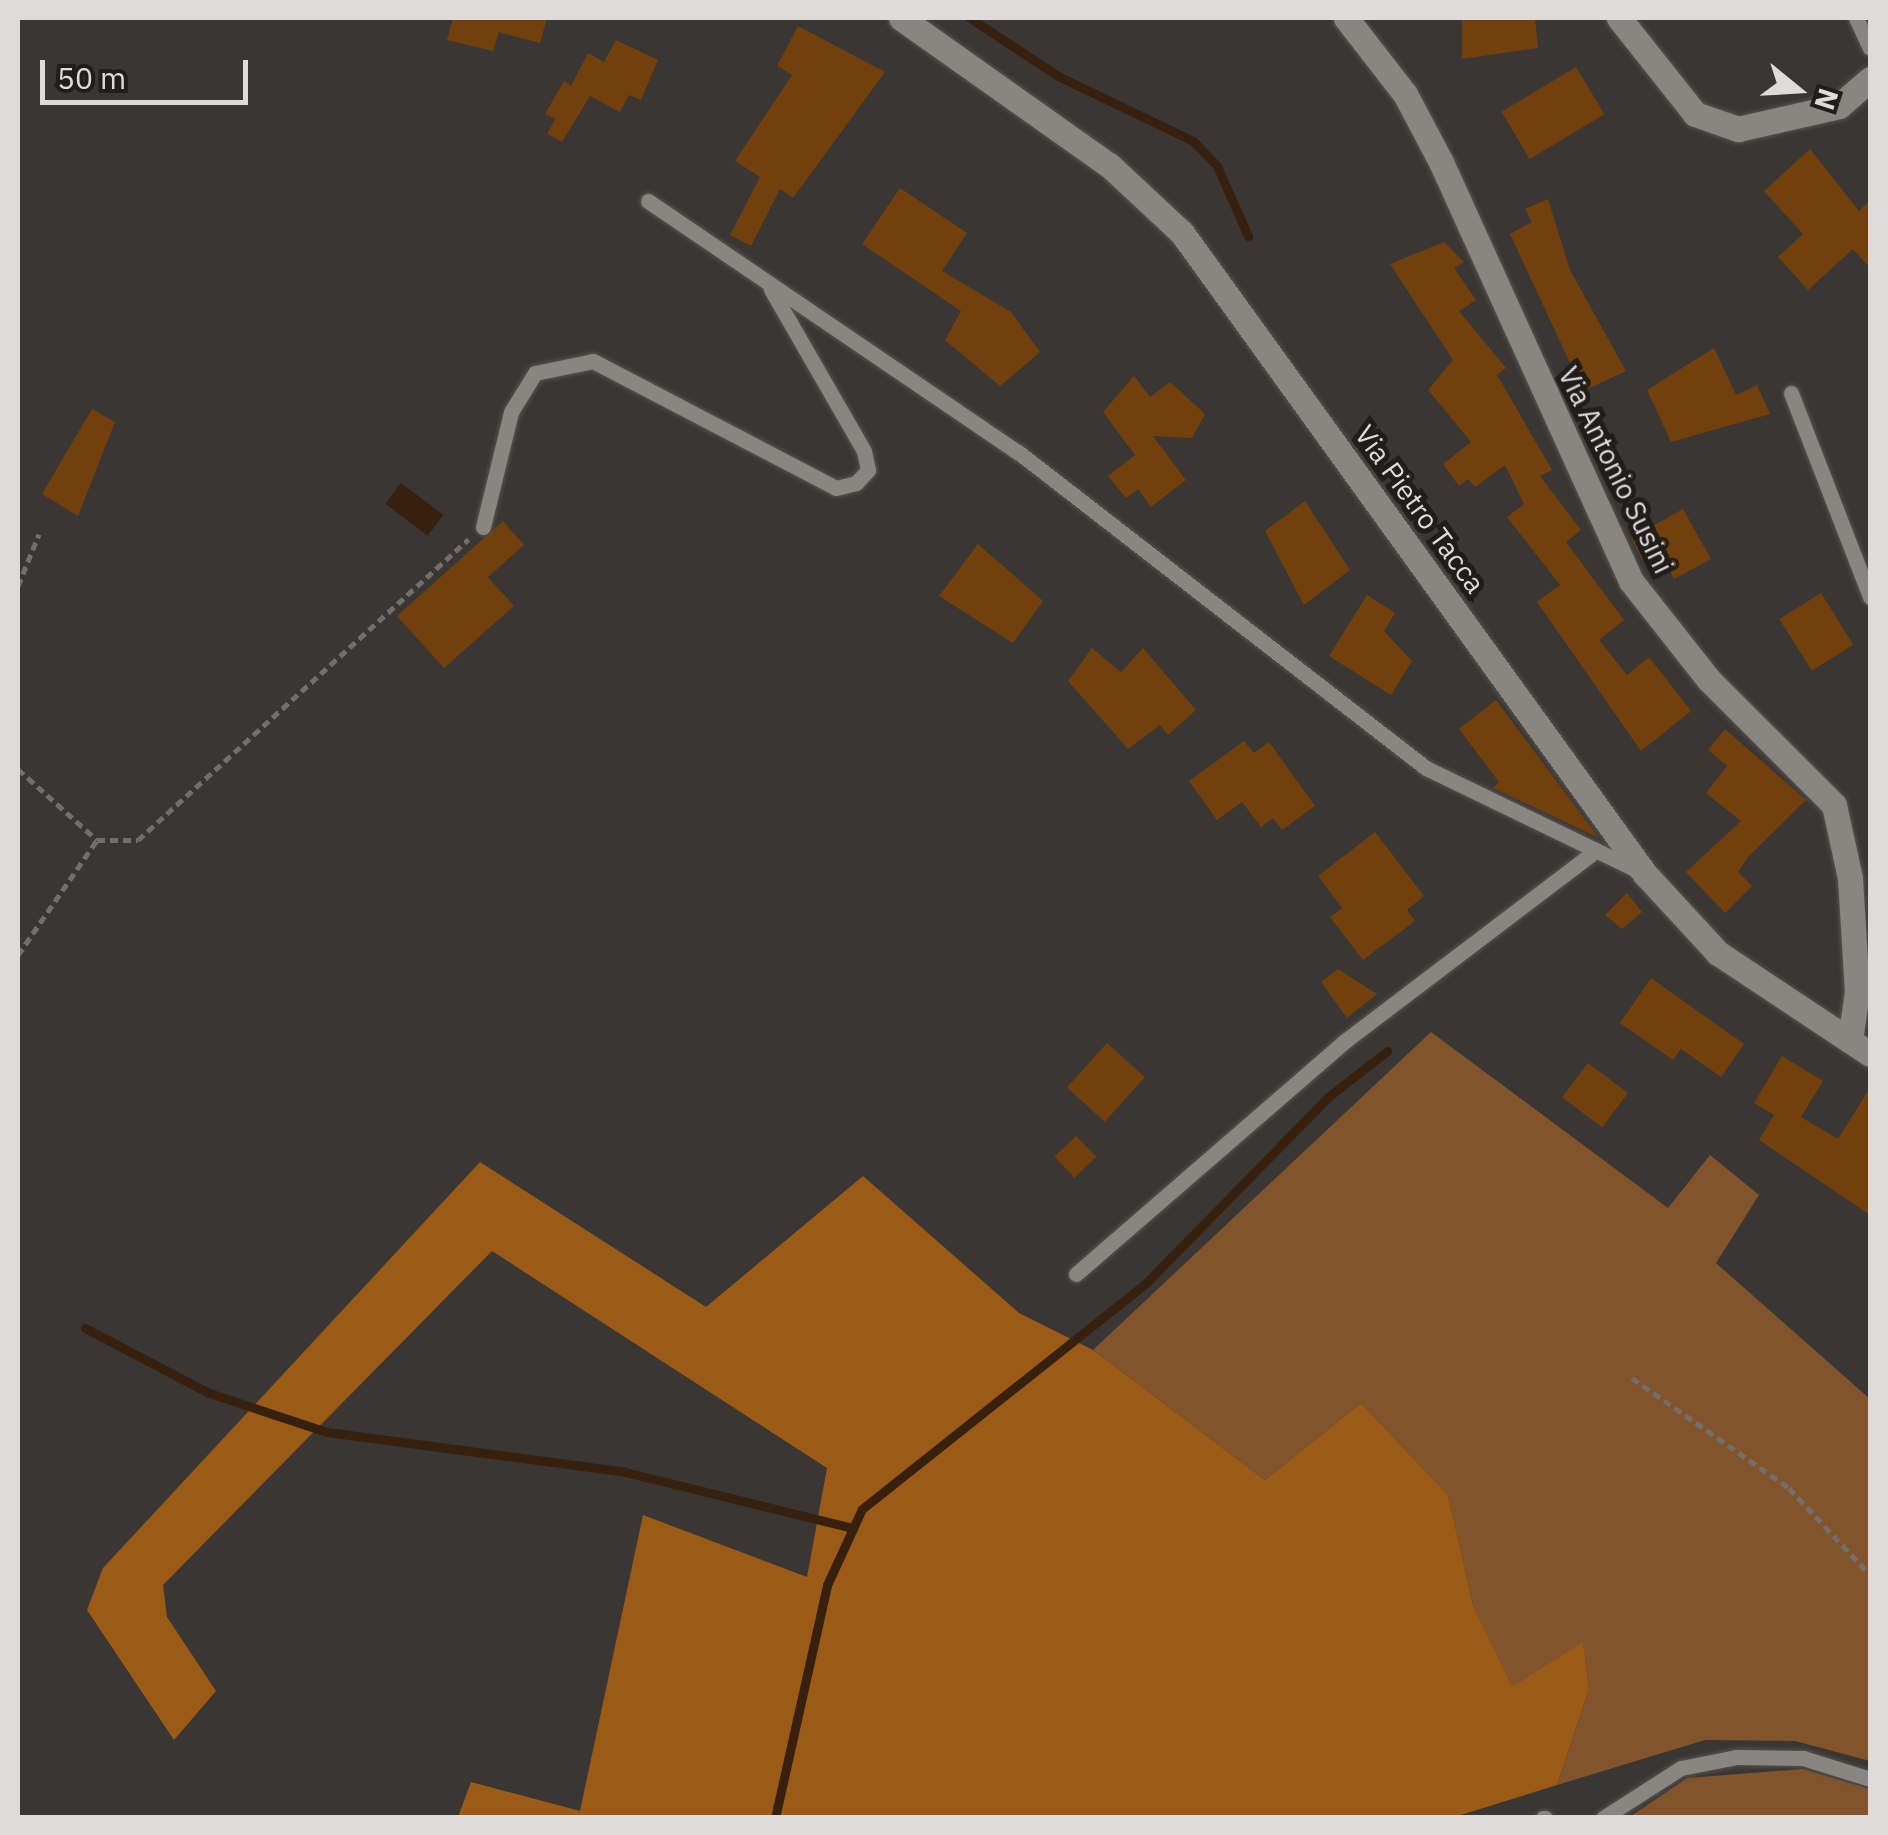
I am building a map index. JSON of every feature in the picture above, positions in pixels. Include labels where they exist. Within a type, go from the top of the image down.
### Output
[{"type":"street","name":"Via Pietro Tacca","points":[[902,18],[1109,165],[1182,234],[1645,874],[1718,953],[1860,1047]]},
{"type":"street","name":"Via Antonio Susini","points":[[1346,18],[1406,94],[1441,162],[1632,580],[1709,680],[1834,805],[1860,918],[1860,1047]]},
{"type":"street","points":[[1619,18],[1694,114],[1738,129],[1839,106],[1870,79]]},
{"type":"lane","points":[[1856,18],[1870,48]]},
{"type":"lane","points":[[648,201],[1018,452],[1330,703],[1484,803],[1590,855],[1645,874]]},
{"type":"lane","points":[[483,527],[511,412],[535,373],[593,361],[836,488],[856,483],[868,470],[864,452],[769,286]]},
{"type":"lane","points":[[1791,393],[1870,597]]},
{"type":"lane","points":[[1076,1274],[1345,1041],[1590,855]]},
{"type":"lane","points":[[1603,1818],[1681,1768],[1736,1757],[1803,1758],[1870,1779]]},
{"type":"path","points":[[18,770],[97,840],[138,840],[483,527]]},
{"type":"path","points":[[18,586],[39,534]]},
{"type":"path","points":[[18,955],[97,840]]},
{"type":"path","points":[[1632,1378],[1789,1488],[1870,1575]]},
{"type":"shaded area","points":[[401,483],[443,515],[428,536],[385,504]]},
{"type":"shaded area","points":[[1431,1032],[1668,1208],[1710,1155],[1759,1195],[1716,1263],[1870,1399],[1870,1761],[1795,1741],[1705,1740],[1557,1785],[1589,1689],[1583,1643],[1512,1688],[1473,1605],[1448,1495],[1361,1403],[1265,1480],[1093,1350]]},
{"type":"shaded area","points":[[480,1162],[706,1307],[863,1176],[1019,1313],[1093,1350],[1265,1480],[1361,1403],[1448,1495],[1473,1605],[1512,1687],[1583,1642],[1589,1689],[1557,1785],[1451,1818],[458,1817],[471,1782],[580,1811],[643,1515],[807,1577],[827,1468],[492,1251],[163,1585],[167,1617],[216,1691],[174,1740],[87,1610],[103,1568]]},
{"type":"shaded area","points":[[1803,1769],[1870,1789],[1870,1817],[1628,1818],[1687,1778]]},
{"type":"building","points":[[453,18],[547,18],[540,43],[499,32],[493,51],[447,40]]},
{"type":"building","points":[[1462,18],[1535,18],[1538,48],[1462,59]]},
{"type":"building","points":[[798,26],[885,72],[793,198],[780,189],[751,246],[730,235],[760,177],[735,161],[792,75],[777,66]]},
{"type":"building","points":[[616,40],[658,60],[641,100],[629,95],[620,112],[590,96],[562,142],[547,134],[555,119],[545,114],[564,81],[571,86],[588,53],[604,62]]},
{"type":"building","points":[[1576,67],[1604,114],[1530,159],[1501,112]]},
{"type":"building","points":[[1810,149],[1859,211],[1870,200],[1870,268],[1853,249],[1808,290],[1778,257],[1803,234],[1764,191]]},
{"type":"building","points":[[900,188],[967,233],[942,271],[1011,312],[1040,352],[1000,386],[945,340],[961,311],[862,244]]},
{"type":"building","points":[[1548,199],[1570,270],[1626,371],[1583,391],[1510,234],[1532,222],[1525,209]]},
{"type":"building","points":[[1444,242],[1464,262],[1454,268],[1476,300],[1459,311],[1506,368],[1497,375],[1552,470],[1540,476],[1581,530],[1566,542],[1624,620],[1599,640],[1627,675],[1649,657],[1691,711],[1641,751],[1537,602],[1560,585],[1507,517],[1524,504],[1505,465],[1475,487],[1468,479],[1459,486],[1443,464],[1471,442],[1428,390],[1453,360],[1390,264]]},
{"type":"building","points":[[1714,348],[1736,395],[1757,385],[1770,414],[1671,442],[1647,390]]},
{"type":"building","points":[[1134,376],[1150,397],[1170,382],[1205,414],[1192,438],[1153,436],[1186,480],[1151,507],[1138,489],[1126,498],[1108,476],[1135,455],[1103,412]]},
{"type":"building","points":[[92,409],[115,422],[78,516],[42,494]]},
{"type":"building","points":[[1305,501],[1350,570],[1304,605],[1265,531]]},
{"type":"building","points":[[1683,509],[1711,559],[1674,579],[1659,553],[1642,560],[1631,538]]},
{"type":"building","points":[[503,521],[524,545],[488,577],[514,606],[444,668],[397,616]]},
{"type":"building","points":[[978,544],[1043,601],[1013,643],[939,596]]},
{"type":"building","points":[[1821,593],[1853,645],[1812,671],[1779,619]]},
{"type":"building","points":[[1367,595],[1395,613],[1384,631],[1412,661],[1391,695],[1329,656]]},
{"type":"building","points":[[1092,648],[1121,672],[1143,648],[1196,710],[1168,735],[1160,725],[1128,749],[1068,681]]},
{"type":"building","points":[[1496,700],[1599,838],[1493,788],[1499,782],[1459,729]]},
{"type":"building","points":[[1725,729],[1806,800],[1748,857],[1738,872],[1752,886],[1725,913],[1686,872],[1741,821],[1706,793],[1727,766],[1708,750]]},
{"type":"building","points":[[1244,741],[1254,753],[1269,742],[1315,806],[1282,830],[1273,818],[1261,827],[1242,802],[1217,820],[1189,781]]},
{"type":"building","points":[[1375,832],[1424,896],[1407,910],[1415,921],[1363,960],[1330,917],[1342,908],[1318,876]]},
{"type":"building","points":[[1627,893],[1642,912],[1622,929],[1605,915]]},
{"type":"building","points":[[1338,969],[1377,994],[1347,1018],[1321,982]]},
{"type":"building","points":[[1651,978],[1744,1044],[1721,1077],[1681,1049],[1673,1060],[1620,1023]]},
{"type":"building","points":[[1107,1043],[1145,1077],[1105,1122],[1067,1088]]},
{"type":"building","points":[[1782,1056],[1823,1081],[1801,1117],[1838,1139],[1870,1088],[1870,1215],[1759,1140],[1774,1115],[1754,1103]]},
{"type":"building","points":[[1588,1063],[1628,1093],[1602,1127],[1562,1097]]},
{"type":"building","points":[[1076,1136],[1096,1157],[1075,1178],[1054,1157]]},
{"type":"waterway","points":[[970,18],[1058,76],[1193,141],[1217,166],[1248,236]]},
{"type":"waterway","points":[[775,1818],[827,1585],[862,1509],[1146,1283],[1328,1097],[1387,1051]]},
{"type":"waterway","points":[[85,1328],[209,1393],[327,1432],[625,1472],[853,1528]]}]
